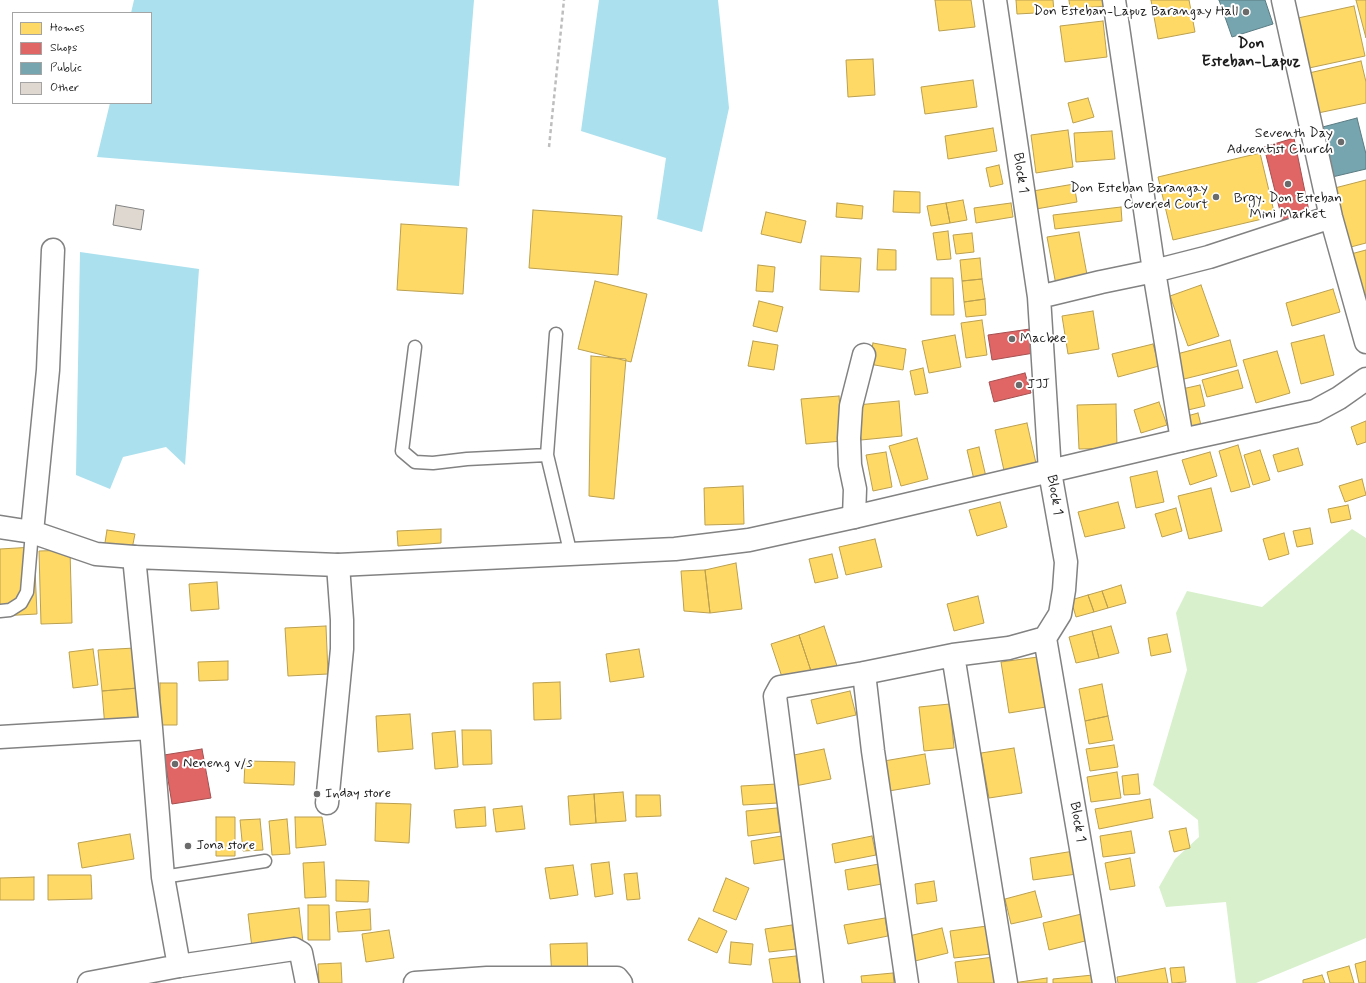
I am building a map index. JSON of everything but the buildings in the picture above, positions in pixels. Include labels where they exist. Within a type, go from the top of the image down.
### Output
[{"type":"street","name":"Block 1","points":[[995,0],[1039,297],[1050,472],[1066,562],[1064,590],[1060,614],[1045,638],[1104,983]]},
{"type":"street","points":[[1114,0],[1154,271],[1182,440]]},
{"type":"street","points":[[1283,0],[1331,217],[1366,342]]},
{"type":"street","points":[[1039,297],[1208,257],[1331,217]]},
{"type":"street","points":[[32,532],[48,370],[53,250]]},
{"type":"street","points":[[854,517],[854,489],[850,465],[849,438],[851,406],[864,355]]},
{"type":"street","points":[[0,527],[32,532],[96,554],[134,557],[338,565],[571,555],[690,548],[749,540],[854,517],[1182,440],[1315,411],[1338,398],[1366,379]]},
{"type":"street","points":[[134,557],[164,877],[179,966]]},
{"type":"street","points":[[327,803],[342,649],[342,620],[338,565]]},
{"type":"street","points":[[812,983],[775,696],[780,687],[864,673],[953,655],[1009,648],[1045,638]]},
{"type":"street","points":[[953,655],[1006,983]]},
{"type":"street","points":[[864,673],[873,751],[908,983]]},
{"type":"street","points":[[0,737],[151,728]]},
{"type":"street","points":[[89,983],[179,966],[294,949],[301,953],[307,983]]},
{"type":"street","points":[[415,983],[487,978],[617,978],[621,983]]},
{"type":"lane","points":[[556,334],[547,455],[571,555]]},
{"type":"lane","points":[[414,347],[402,452],[415,462],[433,463],[467,459],[547,455]]},
{"type":"lane","points":[[0,611],[10,610],[21,603],[27,592],[32,532]]},
{"type":"lane","points":[[164,877],[265,861]]},
{"type":"path","points":[[549,147],[564,0]]},
{"type":"green space","points":[[1352,529],[1366,538],[1366,938],[1256,983],[1236,983],[1226,902],[1166,907],[1159,887],[1175,859],[1199,837],[1198,820],[1153,785],[1187,670],[1176,613],[1187,591],[1262,607]]},
{"type":"water","points":[[134,0],[474,0],[459,186],[97,157],[110,104],[152,104],[152,12],[131,12]]},
{"type":"water","points":[[599,0],[718,0],[729,108],[702,232],[657,219],[666,158],[581,131]]},
{"type":"water","points":[[80,252],[199,269],[185,465],[166,447],[123,457],[110,489],[76,475]]},
{"type":"place","name":"Don Esteban-Lapuz Barangay Hall","points":[[1246,12]]},
{"type":"place","name":"Seventh Day Adventist Church","points":[[1341,142]]},
{"type":"place","name":"Brgy. Don Esteban Mini Market","points":[[1288,184]]},
{"type":"place","name":"Don Esteban Barangay Covered Court","points":[[1216,197]]},
{"type":"place","name":"Macbee","points":[[1012,339]]},
{"type":"place","name":"JJJ","points":[[1019,385]]},
{"type":"place","name":"Neneng v/s","points":[[175,764]]},
{"type":"place","name":"Inday store","points":[[317,794]]},
{"type":"place","name":"Jona store","points":[[188,846]]},
{"type":"district","name":"Don Esteban-Lapuz","points":[[1251,54]]}]
